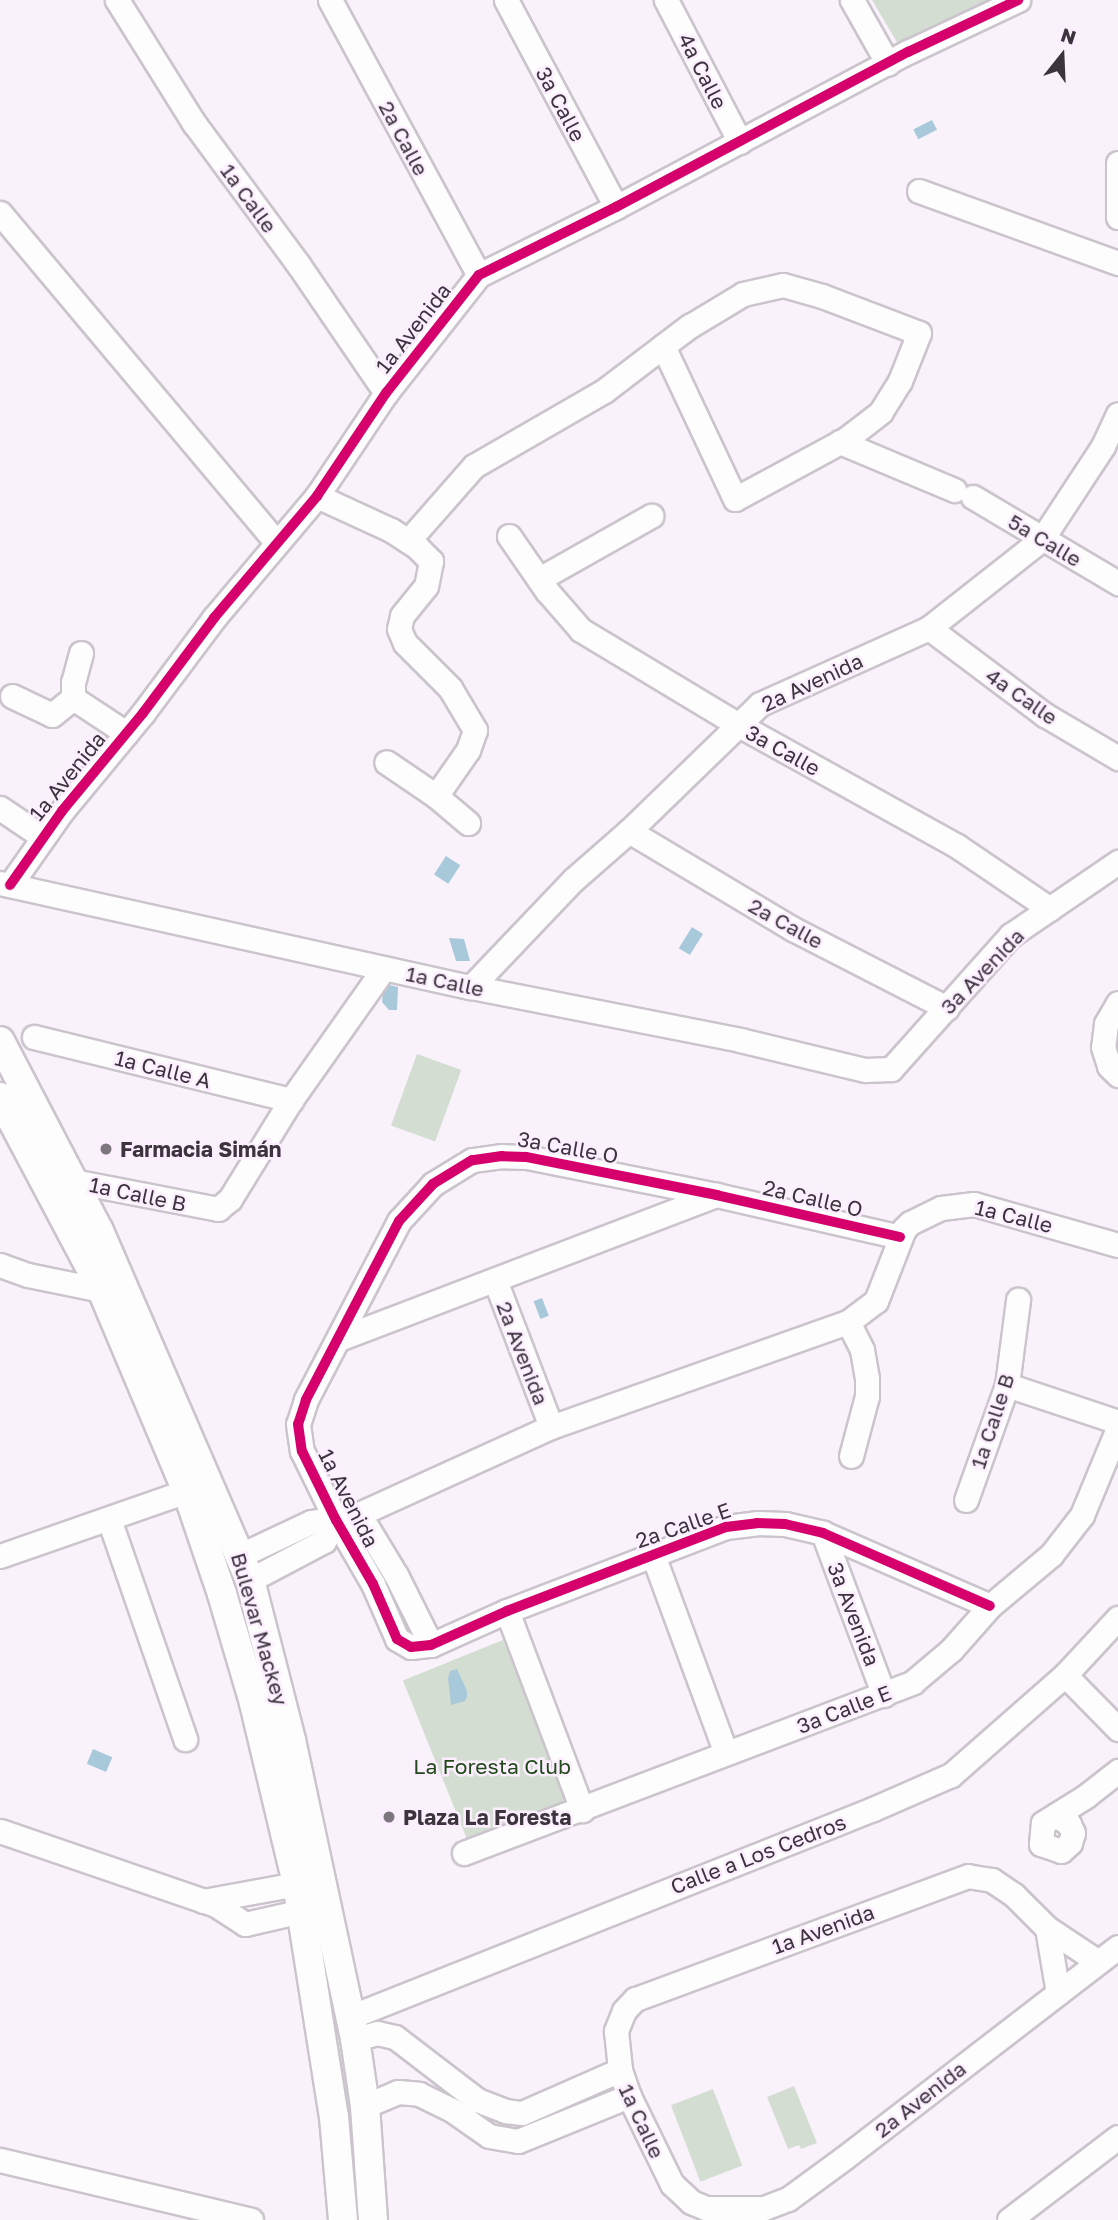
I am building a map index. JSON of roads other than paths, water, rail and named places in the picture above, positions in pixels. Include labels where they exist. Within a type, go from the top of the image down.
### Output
[{"type":"main road","name":"Bulevar Mackey","points":[[0,1041],[99,1231],[245,1568],[291,1740],[334,2117],[343,2220]]},
{"type":"main road","name":"Bulevar Mackey","points":[[0,1097],[102,1290],[187,1491],[222,1594],[309,1904],[353,2028],[365,2106],[373,2220]]},
{"type":"street","name":"1a Calle","points":[[117,0],[194,123],[298,264],[386,393]]},
{"type":"street","name":"2a Calle","points":[[330,0],[479,275]]},
{"type":"street","name":"3a Calle","points":[[506,0],[616,207]]},
{"type":"street","name":"4a Calle","points":[[666,0],[740,142]]},
{"type":"street","points":[[852,0],[888,64]]},
{"type":"street","name":"1a Avenida","points":[[5,884],[276,542],[317,496],[386,393],[479,275],[1018,0]]},
{"type":"street","points":[[1118,163],[1118,217]]},
{"type":"street","points":[[919,191],[1118,262]]},
{"type":"street","points":[[0,213],[276,542]]},
{"type":"street","points":[[408,541],[474,466],[604,391],[663,346],[743,294],[783,285],[822,296],[919,333],[900,381],[881,412],[840,442],[735,499],[663,346]]},
{"type":"street","name":"2a Avenida","points":[[471,987],[573,880],[629,831],[760,704],[929,628],[1042,539],[1103,446],[1118,414]]},
{"type":"street","name":"5a Calle","points":[[840,442],[963,493],[1118,583]]},
{"type":"street","points":[[317,496],[358,513],[408,541],[431,561],[426,586],[402,616],[399,629],[405,643],[450,688],[475,730],[468,750],[436,796]]},
{"type":"street","points":[[539,579],[651,516]]},
{"type":"street","name":"3a Calle","points":[[509,536],[539,579],[581,630],[737,724],[957,846],[1050,909]]},
{"type":"street","name":"4a Calle","points":[[929,628],[1045,715],[1118,758]]},
{"type":"street","points":[[12,696],[52,715],[72,698],[73,682],[81,653]]},
{"type":"street","points":[[72,698],[126,733]]},
{"type":"street","points":[[386,762],[436,796],[468,823]]},
{"type":"street","points":[[0,808],[43,838]]},
{"type":"street","name":"2a Calle","points":[[629,831],[793,929],[947,1008]]},
{"type":"street","name":"3a Avenida","points":[[891,1069],[1011,935],[1118,863]]},
{"type":"street","name":"1a Calle","points":[[5,884],[471,987],[701,1032],[865,1070],[891,1069]]},
{"type":"street","points":[[292,1100],[384,968]]},
{"type":"street","points":[[1118,1003],[1106,1024],[1103,1046],[1109,1066],[1118,1075]]},
{"type":"street","name":"1a Calle A","points":[[34,1037],[292,1100]]},
{"type":"street","name":"1a Calle B","points":[[73,1181],[218,1209],[230,1199],[292,1100]]},
{"type":"street","name":"3a Calle O","points":[[339,1339],[399,1221],[433,1184],[472,1160],[502,1156],[526,1157],[717,1195]]},
{"type":"street","points":[[339,1339],[717,1195]]},
{"type":"street","name":"2a Calle O","points":[[717,1195],[900,1237]]},
{"type":"street","name":"1a Calle","points":[[336,1520],[359,1514],[551,1427],[848,1322],[876,1301],[900,1237],[910,1223],[941,1208],[974,1204],[1118,1245]]},
{"type":"street","points":[[0,1265],[28,1275],[102,1290]]},
{"type":"street","name":"2a Avenida","points":[[495,1280],[551,1427]]},
{"type":"street","name":"1a Calle B","points":[[966,1500],[1007,1385],[1018,1300]]},
{"type":"street","points":[[848,1322],[862,1350],[867,1379],[867,1396],[851,1456]]},
{"type":"street","name":"1a Avenida","points":[[339,1339],[306,1400],[298,1424],[302,1451],[336,1520],[373,1584],[397,1639],[411,1647],[431,1645],[396,1576],[359,1514]]},
{"type":"street","points":[[1007,1385],[1118,1422]]},
{"type":"street","name":"3a Calle E","points":[[464,1853],[884,1695],[923,1674],[951,1650],[990,1606],[1051,1555],[1082,1515],[1118,1428]]},
{"type":"street","points":[[0,1556],[187,1491]]},
{"type":"street","points":[[109,1519],[185,1739]]},
{"type":"street","points":[[245,1568],[324,1541],[336,1520]]},
{"type":"street","name":"2a Calle E","points":[[431,1645],[507,1611],[726,1527],[757,1523],[785,1524],[823,1533],[990,1606]]},
{"type":"street","name":"3a Avenida","points":[[823,1533],[884,1695]]},
{"type":"street","points":[[653,1555],[726,1753]]},
{"type":"street","points":[[507,1611],[582,1810]]},
{"type":"street","name":"Calle a Los Cedros","points":[[353,2028],[951,1775],[1070,1670],[1118,1618]]},
{"type":"street","points":[[1070,1670],[1118,1709]]},
{"type":"street","points":[[1070,1670],[1118,1729]]},
{"type":"street","points":[[1056,1815],[1118,1771]]},
{"type":"street","points":[[0,1830],[203,1901],[309,1904]]},
{"type":"street","name":"1a Avenida","points":[[656,1990],[968,1876],[992,1880],[1014,1895],[1047,1928]]},
{"type":"street","points":[[1047,1928],[1097,1961]]},
{"type":"street","points":[[1047,1928],[1058,1993]]},
{"type":"street","name":"2a Avenida","points":[[706,2208],[764,2208],[788,2199],[1118,1947]]},
{"type":"street","name":"1a Calle","points":[[656,1990],[635,1999],[624,2011],[616,2031],[620,2070],[629,2096],[672,2184],[691,2202],[706,2208]]},
{"type":"street","points":[[353,2028],[395,2037],[477,2100],[505,2111],[522,2113],[620,2070]]},
{"type":"street","points":[[365,2106],[398,2092],[419,2094],[452,2110],[489,2136],[518,2141],[629,2096]]},
{"type":"street","points":[[1009,2220],[1118,2137]]},
{"type":"street","points":[[0,2160],[251,2220]]},
{"type":"water","points":[[932,120],[937,130],[918,139],[913,130]]},
{"type":"water","points":[[446,856],[460,865],[448,884],[434,874]]},
{"type":"water","points":[[692,927],[703,934],[690,955],[679,948]]},
{"type":"water","points":[[449,938],[464,939],[470,961],[456,961]]},
{"type":"water","points":[[389,985],[398,987],[397,1010],[389,1010],[382,1002],[383,993]]},
{"type":"water","points":[[542,1298],[549,1316],[540,1319],[534,1301]]},
{"type":"water","points":[[457,1669],[467,1697],[465,1701],[451,1705],[448,1678],[450,1671]]},
{"type":"water","points":[[93,1749],[112,1757],[106,1772],[87,1764]]},
{"type":"place","name":"Farmacia Simán","points":[[106,1149]]},
{"type":"place","name":"Plaza La Foresta","points":[[389,1817]]},
{"type":"park label","name":"La Foresta Club","points":[[492,1766]]}]
